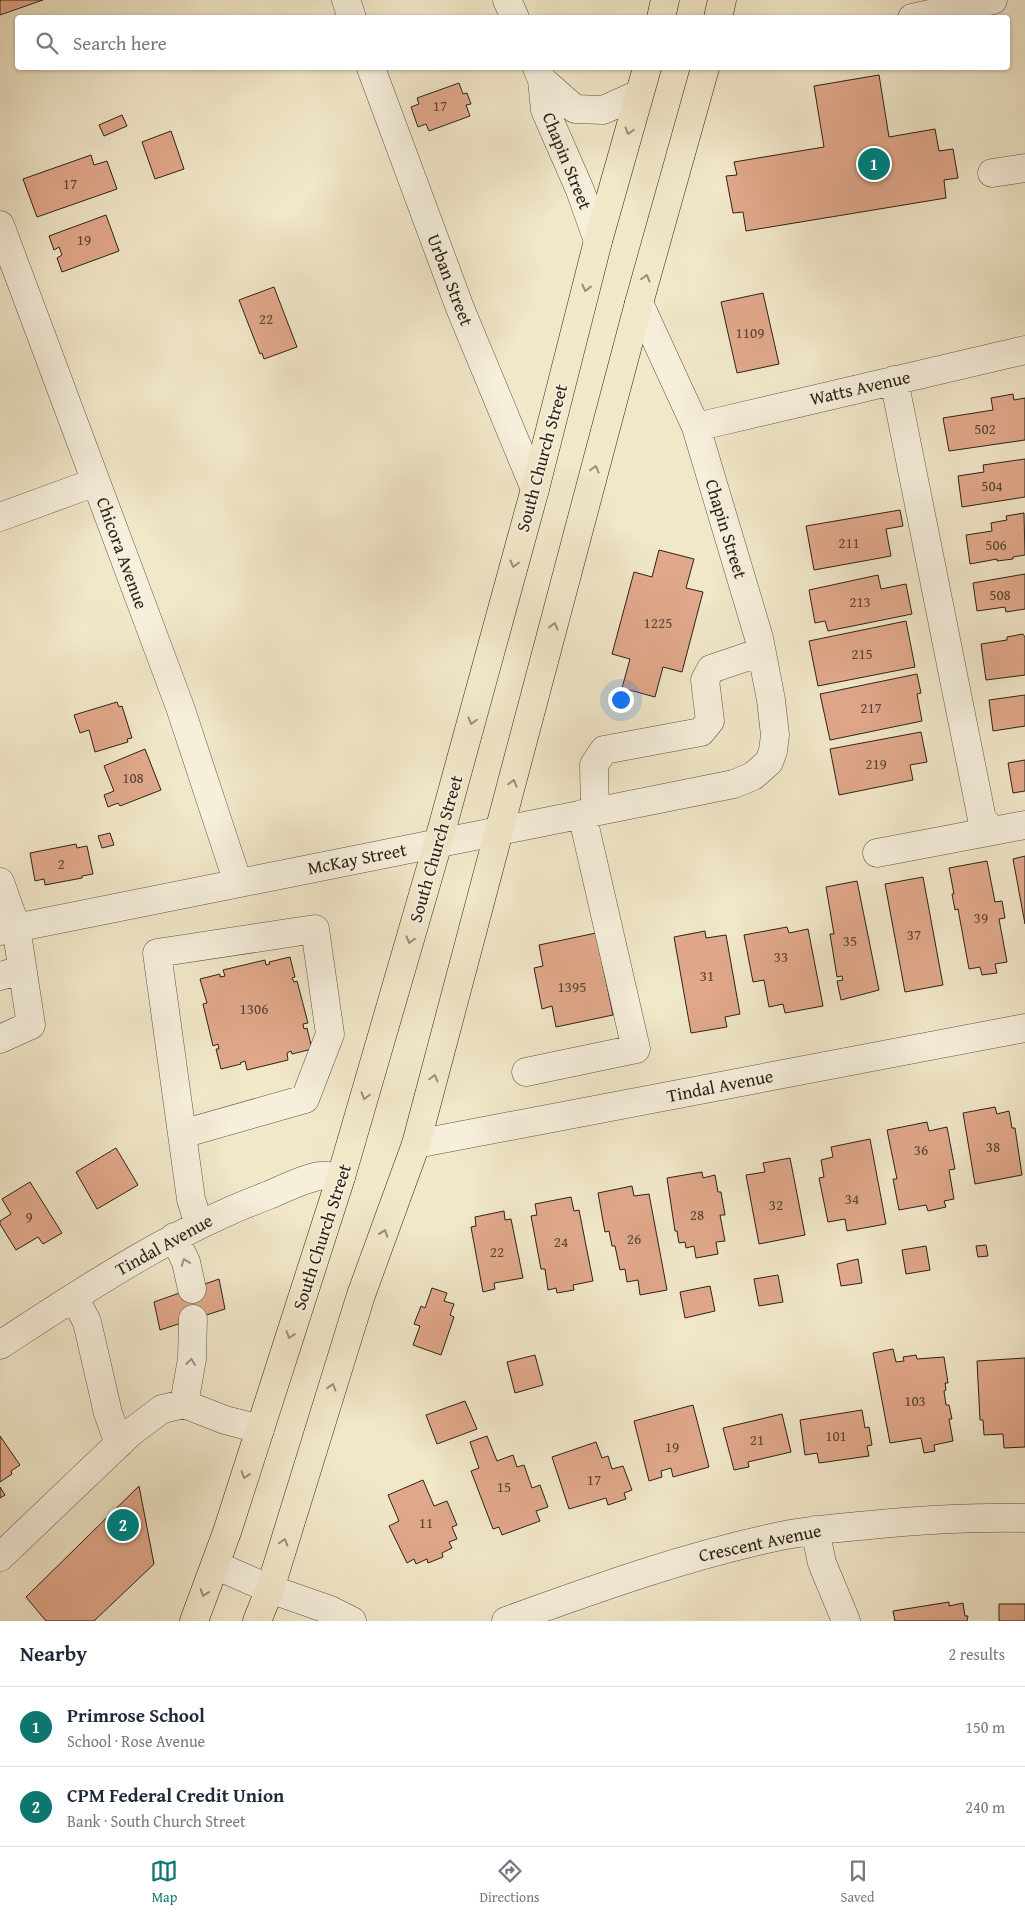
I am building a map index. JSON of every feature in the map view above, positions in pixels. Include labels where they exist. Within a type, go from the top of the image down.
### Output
[{"type":"main road","points":[[662,15],[666,0]]},
{"type":"main road","points":[[719,15],[722,0]]},
{"type":"main road","name":"South Church Street","points":[[194,1621],[215,1565],[341,1177],[438,843],[535,489],[598,241],[646,70]]},
{"type":"main road","points":[[258,1621],[270,1589],[361,1295],[416,1144],[639,303],[704,70]]},
{"type":"street","points":[[346,0],[351,15]]},
{"type":"street","points":[[507,0],[514,15]]},
{"type":"street","points":[[926,15],[993,0]]},
{"type":"street","name":"Urban Street","points":[[372,70],[460,308],[535,489]]},
{"type":"street","name":"Chapin Street","points":[[540,74],[575,109],[603,110],[639,94]]},
{"type":"street","name":"Chapin Street","points":[[540,74],[545,110],[580,190],[598,241]]},
{"type":"street","points":[[992,174],[1025,168]]},
{"type":"street","name":"Chicora Avenue","points":[[0,225],[180,707],[238,883]]},
{"type":"street","name":"Chapin Street","points":[[639,303],[696,427],[761,652],[771,700],[775,735],[773,751],[767,764]]},
{"type":"street","name":"Watts Avenue","points":[[696,427],[1025,350]]},
{"type":"street","points":[[894,380],[982,819],[993,831]]},
{"type":"street","points":[[0,517],[82,487],[97,485]]},
{"type":"street","points":[[526,1072],[636,1049],[589,813],[594,765],[604,750],[701,732],[710,721],[705,680],[711,670],[761,652]]},
{"type":"street","name":"McKay Street","points":[[8,929],[734,784],[753,776],[767,764]]},
{"type":"street","points":[[877,853],[1025,825]]},
{"type":"street","points":[[0,882],[8,929],[11,973],[31,1025],[0,1039]]},
{"type":"street","points":[[182,1134],[305,1099],[330,1034],[315,929],[157,953],[182,1134],[198,1225]]},
{"type":"street","name":"Tindal Avenue","points":[[416,1144],[1025,1028]]},
{"type":"street","name":"Tindal Avenue","points":[[0,1345],[74,1297],[198,1225],[236,1207],[319,1176],[341,1177]]},
{"type":"street","points":[[174,1238],[186,1262],[192,1288]]},
{"type":"street","points":[[74,1297],[87,1322],[108,1413],[119,1444]]},
{"type":"street","points":[[184,1404],[192,1359],[193,1319]]},
{"type":"street","points":[[0,1557],[130,1433],[162,1409],[184,1404],[225,1420],[260,1429]]},
{"type":"street","name":"Crescent Avenue","points":[[506,1621],[645,1572],[777,1537],[815,1530],[910,1521],[984,1517],[1025,1518]]},
{"type":"street","points":[[815,1530],[822,1563],[846,1621]]},
{"type":"street","points":[[215,1565],[270,1589],[330,1610],[352,1621]]},
{"type":"building","points":[[0,0],[43,0],[0,15]]},
{"type":"building","points":[[879,75],[889,137],[935,129],[939,151],[953,149],[958,178],[944,180],[946,198],[746,231],[743,212],[733,213],[726,176],[737,175],[734,162],[824,147],[814,86]]},
{"type":"building","points":[[459,83],[463,94],[467,93],[471,104],[466,105],[470,116],[429,131],[426,124],[418,127],[411,107],[419,104],[417,98]]},
{"type":"building","points":[[122,115],[127,126],[104,136],[99,125]]},
{"type":"building","points":[[171,131],[184,169],[155,179],[142,142]]},
{"type":"building","points":[[91,155],[94,165],[107,161],[117,189],[37,217],[23,179]]},
{"type":"building","points":[[106,215],[119,251],[62,272],[57,258],[62,255],[59,247],[54,250],[49,236]]},
{"type":"building","points":[[274,287],[297,347],[264,359],[262,353],[260,354],[239,300]]},
{"type":"building","points":[[763,293],[779,364],[737,373],[721,302]]},
{"type":"building","points":[[1013,394],[1014,400],[1025,398],[1025,440],[949,451],[943,418],[993,410],[991,398]]},
{"type":"building","points":[[1025,459],[1025,497],[962,507],[958,476],[984,472],[983,465]]},
{"type":"building","points":[[900,510],[903,526],[886,529],[891,556],[814,570],[806,526]]},
{"type":"building","points":[[1024,513],[1025,555],[1013,557],[1013,559],[997,561],[997,559],[970,564],[966,535],[992,531],[991,523],[1007,520],[1006,516]]},
{"type":"building","points":[[659,550],[694,559],[686,588],[703,592],[682,672],[663,667],[655,697],[622,688],[630,659],[612,654],[634,572],[652,577]]},
{"type":"building","points":[[1025,574],[1025,609],[1006,612],[1005,607],[977,611],[973,583]]},
{"type":"building","points":[[878,575],[881,589],[906,584],[912,614],[828,631],[825,621],[815,623],[809,590]]},
{"type":"building","points":[[906,621],[915,667],[818,686],[809,641]]},
{"type":"building","points":[[1023,634],[1025,637],[1025,675],[986,680],[981,644],[1007,640],[1007,637]]},
{"type":"building","points":[[917,674],[921,693],[917,694],[922,721],[830,740],[820,694]]},
{"type":"building","points":[[1025,695],[1025,726],[993,731],[989,700]]},
{"type":"building","points":[[117,702],[119,707],[122,706],[132,738],[127,739],[128,742],[95,752],[89,730],[80,733],[74,715]]},
{"type":"building","points":[[921,732],[927,762],[910,765],[913,780],[839,795],[830,749]]},
{"type":"building","points":[[145,749],[161,790],[120,806],[118,803],[108,807],[104,795],[114,791],[104,766]]},
{"type":"building","points":[[1025,760],[1025,791],[1013,793],[1008,763]]},
{"type":"building","points":[[110,833],[114,845],[102,848],[98,836]]},
{"type":"building","points":[[76,844],[77,848],[87,846],[93,874],[45,885],[44,879],[35,881],[30,853]]},
{"type":"building","points":[[1025,856],[1025,924],[1013,859]]},
{"type":"building","points":[[987,861],[995,902],[1002,901],[1005,918],[999,919],[1007,962],[995,964],[997,973],[982,975],[980,967],[969,969],[958,909],[955,910],[949,868]]},
{"type":"building","points":[[923,877],[943,985],[905,992],[885,884]]},
{"type":"building","points":[[857,881],[879,990],[841,1000],[837,981],[843,980],[842,976],[837,977],[830,934],[834,934],[826,887]]},
{"type":"building","points":[[787,927],[789,933],[808,929],[823,1006],[785,1013],[783,1004],[769,1007],[764,980],[753,982],[744,935]]},
{"type":"building","points":[[705,931],[706,938],[726,935],[740,1014],[725,1017],[727,1027],[691,1033],[674,937]]},
{"type":"building","points":[[596,933],[613,1015],[556,1027],[552,1006],[542,1009],[534,968],[543,966],[539,945]]},
{"type":"building","points":[[290,957],[295,977],[292,978],[294,982],[297,981],[308,1023],[303,1024],[304,1029],[307,1028],[312,1049],[292,1054],[291,1051],[287,1053],[288,1060],[247,1070],[245,1061],[241,1064],[221,1069],[216,1049],[219,1049],[218,1044],[213,1046],[203,1004],[207,1003],[200,979],[220,974],[220,977],[225,976],[223,970],[265,960],[266,965],[270,964],[269,962]]},
{"type":"building","points":[[995,1107],[997,1114],[1009,1111],[1012,1128],[1015,1128],[1022,1175],[975,1184],[963,1113]]},
{"type":"building","points":[[927,1122],[929,1131],[947,1127],[955,1169],[949,1170],[954,1199],[944,1201],[946,1207],[928,1211],[926,1205],[899,1210],[893,1179],[897,1179],[887,1130]]},
{"type":"building","points":[[870,1139],[886,1224],[847,1231],[845,1219],[828,1222],[819,1178],[824,1177],[821,1160],[833,1157],[831,1147]]},
{"type":"building","points":[[116,1148],[138,1185],[97,1209],[76,1172]]},
{"type":"building","points":[[790,1158],[805,1235],[759,1244],[746,1175],[765,1172],[763,1163]]},
{"type":"building","points":[[702,1172],[703,1178],[715,1175],[718,1192],[721,1192],[725,1215],[720,1215],[725,1241],[716,1242],[718,1254],[696,1258],[694,1246],[686,1248],[685,1242],[679,1243],[677,1231],[675,1231],[667,1178]]},
{"type":"building","points":[[30,1182],[62,1233],[43,1244],[38,1237],[16,1250],[0,1224],[0,1221],[11,1214],[2,1199]]},
{"type":"building","points":[[632,1186],[634,1196],[649,1194],[667,1290],[640,1295],[638,1280],[627,1282],[625,1269],[620,1270],[615,1246],[612,1246],[609,1231],[605,1232],[598,1193]]},
{"type":"building","points":[[571,1197],[574,1211],[579,1210],[593,1281],[573,1285],[574,1290],[557,1293],[556,1288],[548,1290],[545,1269],[541,1269],[531,1216],[537,1215],[535,1204]]},
{"type":"building","points":[[504,1211],[505,1220],[511,1219],[523,1278],[494,1283],[495,1289],[483,1292],[471,1227],[476,1226],[475,1217]]},
{"type":"building","points":[[986,1245],[988,1256],[978,1257],[976,1246]]},
{"type":"building","points":[[926,1246],[930,1270],[906,1274],[902,1250]]},
{"type":"building","points":[[858,1259],[862,1283],[841,1286],[837,1264]]},
{"type":"building","points":[[778,1275],[783,1302],[759,1306],[754,1279]]},
{"type":"building","points":[[219,1279],[225,1309],[160,1330],[154,1302]]},
{"type":"building","points":[[710,1286],[715,1311],[685,1318],[680,1292]]},
{"type":"building","points":[[432,1288],[447,1293],[444,1301],[454,1304],[450,1315],[454,1317],[441,1355],[413,1345],[420,1326],[414,1324],[421,1306],[425,1308]]},
{"type":"building","points":[[893,1349],[896,1362],[904,1361],[903,1357],[916,1355],[917,1359],[944,1357],[948,1383],[945,1383],[946,1390],[944,1391],[946,1405],[949,1405],[952,1419],[949,1419],[953,1441],[934,1445],[935,1451],[924,1453],[921,1438],[890,1443],[873,1353]]},
{"type":"building","points":[[535,1355],[543,1385],[515,1393],[507,1362]]},
{"type":"building","points":[[1025,1358],[1025,1447],[1004,1448],[1003,1434],[984,1435],[983,1420],[980,1420],[977,1361]]},
{"type":"building","points":[[465,1401],[477,1429],[437,1444],[426,1415]]},
{"type":"building","points":[[693,1405],[709,1467],[673,1477],[671,1468],[661,1471],[662,1477],[649,1481],[634,1421]]},
{"type":"building","points":[[862,1410],[865,1428],[869,1427],[872,1445],[867,1446],[869,1456],[819,1463],[817,1453],[805,1455],[800,1420]]},
{"type":"building","points":[[782,1414],[791,1452],[748,1462],[749,1467],[734,1470],[723,1428]]},
{"type":"building","points":[[0,1436],[20,1465],[11,1471],[12,1474],[0,1482]]},
{"type":"building","points":[[487,1436],[497,1461],[513,1455],[517,1467],[524,1465],[532,1488],[540,1485],[548,1507],[536,1511],[540,1521],[502,1535],[499,1527],[493,1529],[471,1471],[479,1468],[470,1442]]},
{"type":"building","points":[[596,1442],[602,1458],[608,1456],[612,1469],[623,1466],[632,1490],[624,1493],[626,1499],[608,1505],[606,1498],[569,1509],[552,1457]]},
{"type":"building","points":[[423,1480],[434,1506],[447,1501],[457,1525],[452,1527],[457,1539],[449,1542],[452,1548],[442,1553],[443,1557],[428,1563],[427,1559],[416,1564],[414,1559],[407,1563],[389,1526],[399,1521],[388,1495]]},
{"type":"building","points":[[139,1486],[154,1564],[94,1621],[46,1621],[26,1597]]},
{"type":"building","points":[[0,1487],[5,1495],[0,1498]]},
{"type":"building","points":[[949,1602],[949,1606],[963,1603],[965,1616],[968,1616],[967,1621],[895,1621],[893,1611]]},
{"type":"building","points":[[999,1604],[1025,1604],[1025,1621],[999,1621]]},
{"type":"place","name":"Primrose School","points":[[874,164]]},
{"type":"place","name":"CPM Federal Credit Union","points":[[123,1525]]}]
